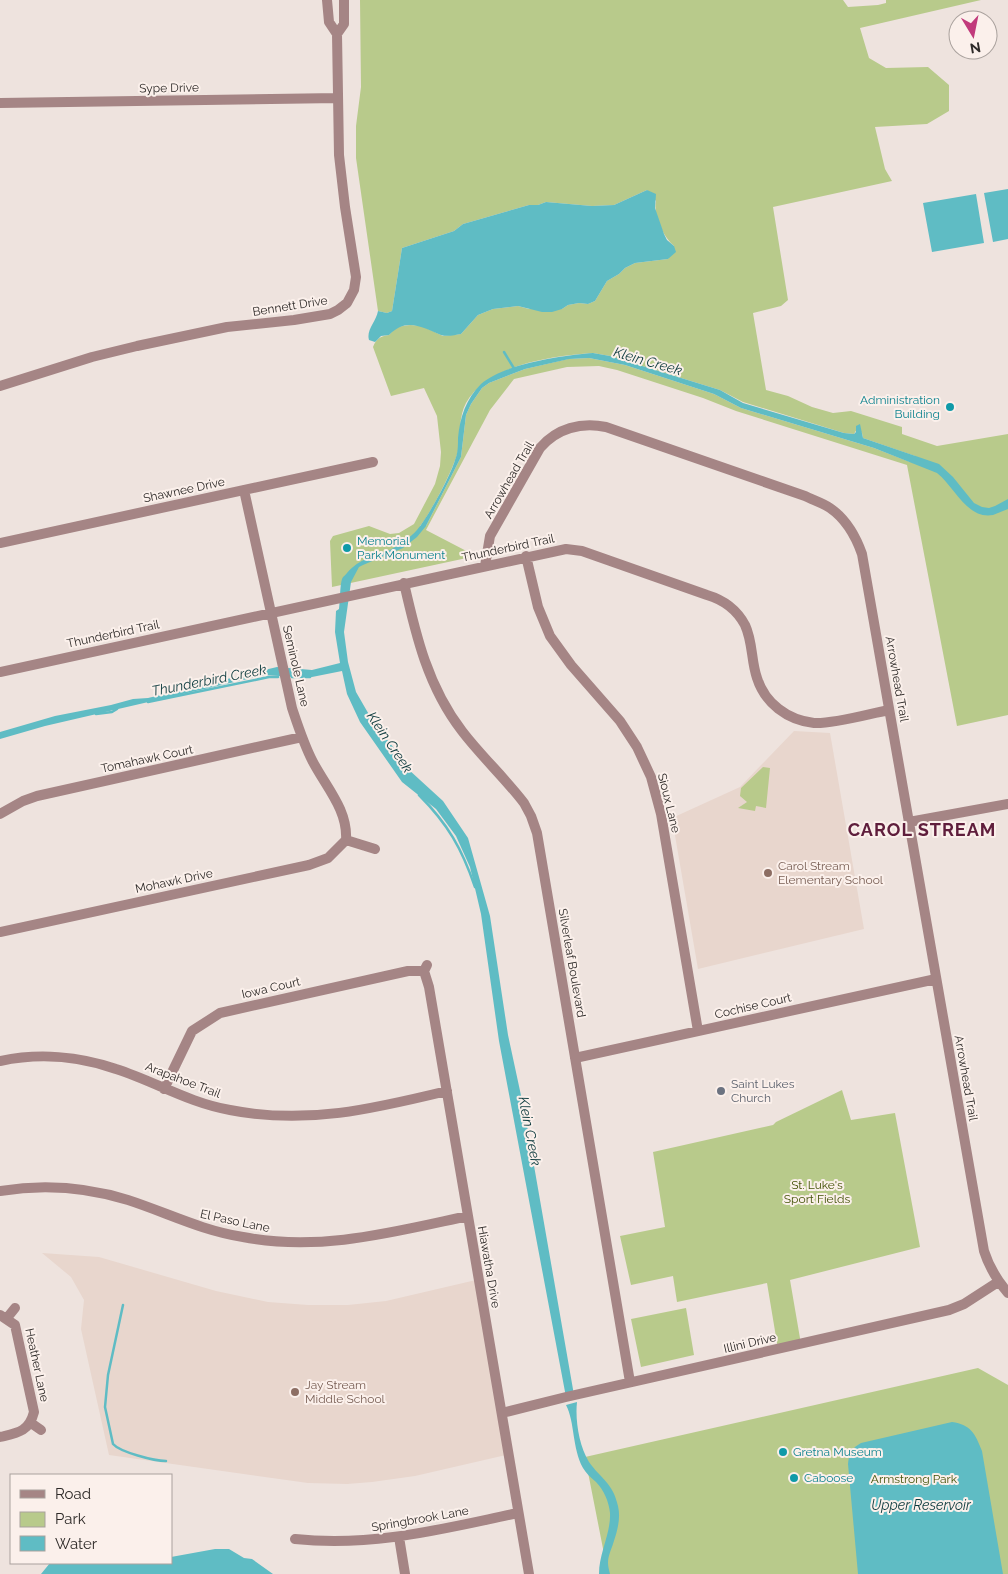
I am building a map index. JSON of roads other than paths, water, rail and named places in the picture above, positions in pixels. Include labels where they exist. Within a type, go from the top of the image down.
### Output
[{"type":"street","name":"Bennett Drive","points":[[0,386],[92,357],[137,346],[227,327],[324,315],[342,307],[352,297],[356,277],[339,155],[337,34],[329,22],[327,0]]},
{"type":"street","name":"Bennett Drive","points":[[337,34],[344,24],[344,0]]},
{"type":"street","name":"Sype Drive","points":[[0,103],[338,98]]},
{"type":"street","name":"Arrowhead Trail","points":[[485,566],[490,536],[540,448],[562,431],[577,426],[606,427],[805,496],[830,508],[846,523],[862,554],[984,1251],[998,1282],[1008,1293]]},
{"type":"street","name":"Shawnee Drive","points":[[0,543],[373,462]]},
{"type":"street","name":"Seminole Lane","points":[[244,490],[292,708],[302,738],[321,777],[340,808],[346,828],[346,840]]},
{"type":"street","name":"Thunderbird Trail","points":[[0,672],[526,556],[557,550],[575,549],[708,594],[727,604],[741,618],[748,631],[757,677],[764,692],[777,710],[798,719],[815,723],[889,710]]},
{"type":"street","name":"Sioux Lane","points":[[526,556],[538,607],[550,636],[570,665],[620,721],[637,747],[651,777],[661,814],[698,1030]]},
{"type":"street","name":"Silverleaf Boulevard","points":[[404,583],[422,655],[437,691],[461,730],[516,793],[531,816],[537,833],[630,1382]]},
{"type":"street","name":"Tomahawk Court","points":[[0,814],[23,801],[37,796],[302,738]]},
{"type":"street","points":[[909,822],[1008,804]]},
{"type":"street","points":[[346,840],[375,849]]},
{"type":"street","name":"Mohawk Drive","points":[[0,932],[309,865],[328,858],[346,840]]},
{"type":"street","name":"Iowa Court","points":[[164,1089],[192,1031],[220,1012],[425,968]]},
{"type":"street","name":"Hiawatha Drive","points":[[425,968],[529,1574]]},
{"type":"street","name":"Cochise Court","points":[[575,1058],[936,979]]},
{"type":"street","name":"Arapahoe Trail","points":[[0,1061],[33,1057],[70,1058],[97,1063],[117,1069],[196,1101],[228,1110],[260,1115],[325,1116],[446,1091]]},
{"type":"street","name":"El Paso Lane","points":[[0,1191],[38,1187],[70,1188],[101,1193],[129,1201],[211,1231],[274,1242],[311,1243],[345,1241],[468,1216]]},
{"type":"street","name":"Illini Drive","points":[[502,1413],[949,1310],[964,1304],[998,1282]]},
{"type":"street","points":[[3,1317],[15,1308]]},
{"type":"street","name":"Heather Lane","points":[[3,1317],[15,1325],[19,1334],[34,1404],[31,1423]]},
{"type":"street","points":[[0,1437],[27,1428],[31,1423],[40,1430]]},
{"type":"street","name":"Springbrook Lane","points":[[295,1539],[322,1542],[399,1537],[518,1513]]},
{"type":"street","points":[[399,1537],[406,1574]]},
{"type":"water","points":[[1008,189],[1008,239],[993,242],[984,193]]},
{"type":"water","points":[[647,190],[656,194],[655,208],[664,234],[667,240],[674,246],[676,252],[668,259],[635,263],[625,268],[607,281],[595,301],[588,304],[568,305],[552,312],[542,312],[518,306],[493,309],[478,315],[461,334],[456,335],[443,336],[421,327],[408,325],[402,326],[389,335],[381,336],[375,342],[369,340],[370,329],[378,311],[387,313],[392,311],[402,248],[454,231],[463,224],[529,205],[538,205],[546,202],[592,206],[614,205]]},
{"type":"water","points":[[976,194],[984,243],[932,252],[923,203]]},
{"type":"water","points":[[593,353],[610,356],[720,390],[743,403],[844,433],[854,434],[856,426],[860,424],[863,438],[939,464],[953,477],[974,503],[989,508],[1008,499],[1008,509],[993,515],[984,515],[976,512],[962,501],[937,473],[874,448],[741,408],[714,394],[625,365],[589,358],[569,359],[525,369],[489,383],[482,388],[466,415],[461,457],[426,526],[417,537],[403,548],[359,567],[351,582],[344,632],[348,662],[356,692],[371,718],[408,769],[443,801],[468,838],[490,916],[508,1035],[525,1114],[574,1395],[566,1397],[499,1041],[481,914],[470,867],[456,836],[436,809],[402,782],[360,722],[347,694],[342,671],[307,678],[265,675],[45,726],[0,739],[0,732],[55,716],[133,699],[148,698],[277,667],[312,670],[340,663],[335,632],[336,611],[339,609],[342,578],[362,561],[401,544],[422,524],[438,497],[456,457],[462,416],[471,396],[481,384],[491,377],[518,366],[551,358]]},
{"type":"water","points":[[577,1402],[577,1425],[580,1441],[589,1462],[610,1486],[618,1506],[618,1525],[608,1560],[610,1574],[599,1574],[609,1528],[610,1513],[604,1492],[584,1470],[579,1460],[571,1419],[566,1405]]},
{"type":"water","name":"Upper Reservoir","points":[[952,1422],[964,1425],[972,1431],[982,1451],[1003,1574],[858,1574],[848,1464],[852,1451],[861,1443]]},
{"type":"water","points":[[215,1549],[229,1549],[244,1558],[252,1559],[273,1574],[41,1574],[49,1564],[172,1564],[172,1557]]},
{"type":"waterway","points":[[504,352],[515,370]]},
{"type":"waterway","name":"Thunderbird Creek","points":[[148,702],[269,677],[278,677]]},
{"type":"waterway","name":"Thunderbird Creek","points":[[292,677],[310,677]]},
{"type":"waterway","name":"Thunderbird Creek","points":[[96,714],[112,712],[117,709]]},
{"type":"waterway","name":"Klein Creek","points":[[419,795],[438,816],[453,838],[465,861],[475,887]]},
{"type":"waterway","points":[[123,1305],[108,1375],[105,1407],[113,1444],[138,1455],[166,1461]]},
{"type":"place","name":"Administration Building","points":[[950,407]]},
{"type":"place","name":"Memorial Park Monument","points":[[347,548]]},
{"type":"place","name":"Carol Stream Elementary School","points":[[768,873]]},
{"type":"place","name":"Saint Lukes Church","points":[[721,1091]]},
{"type":"place","name":"Jay Stream Middle School","points":[[295,1392]]},
{"type":"place","name":"Gretna Museum","points":[[783,1452]]},
{"type":"place","name":"Caboose","points":[[794,1478]]},
{"type":"district","name":"CAROL STREAM","points":[[922,830]]},
{"type":"park label","name":"St. Luke's Sport Fields","points":[[817,1192]]},
{"type":"park label","name":"Armstrong Park","points":[[914,1479]]}]
